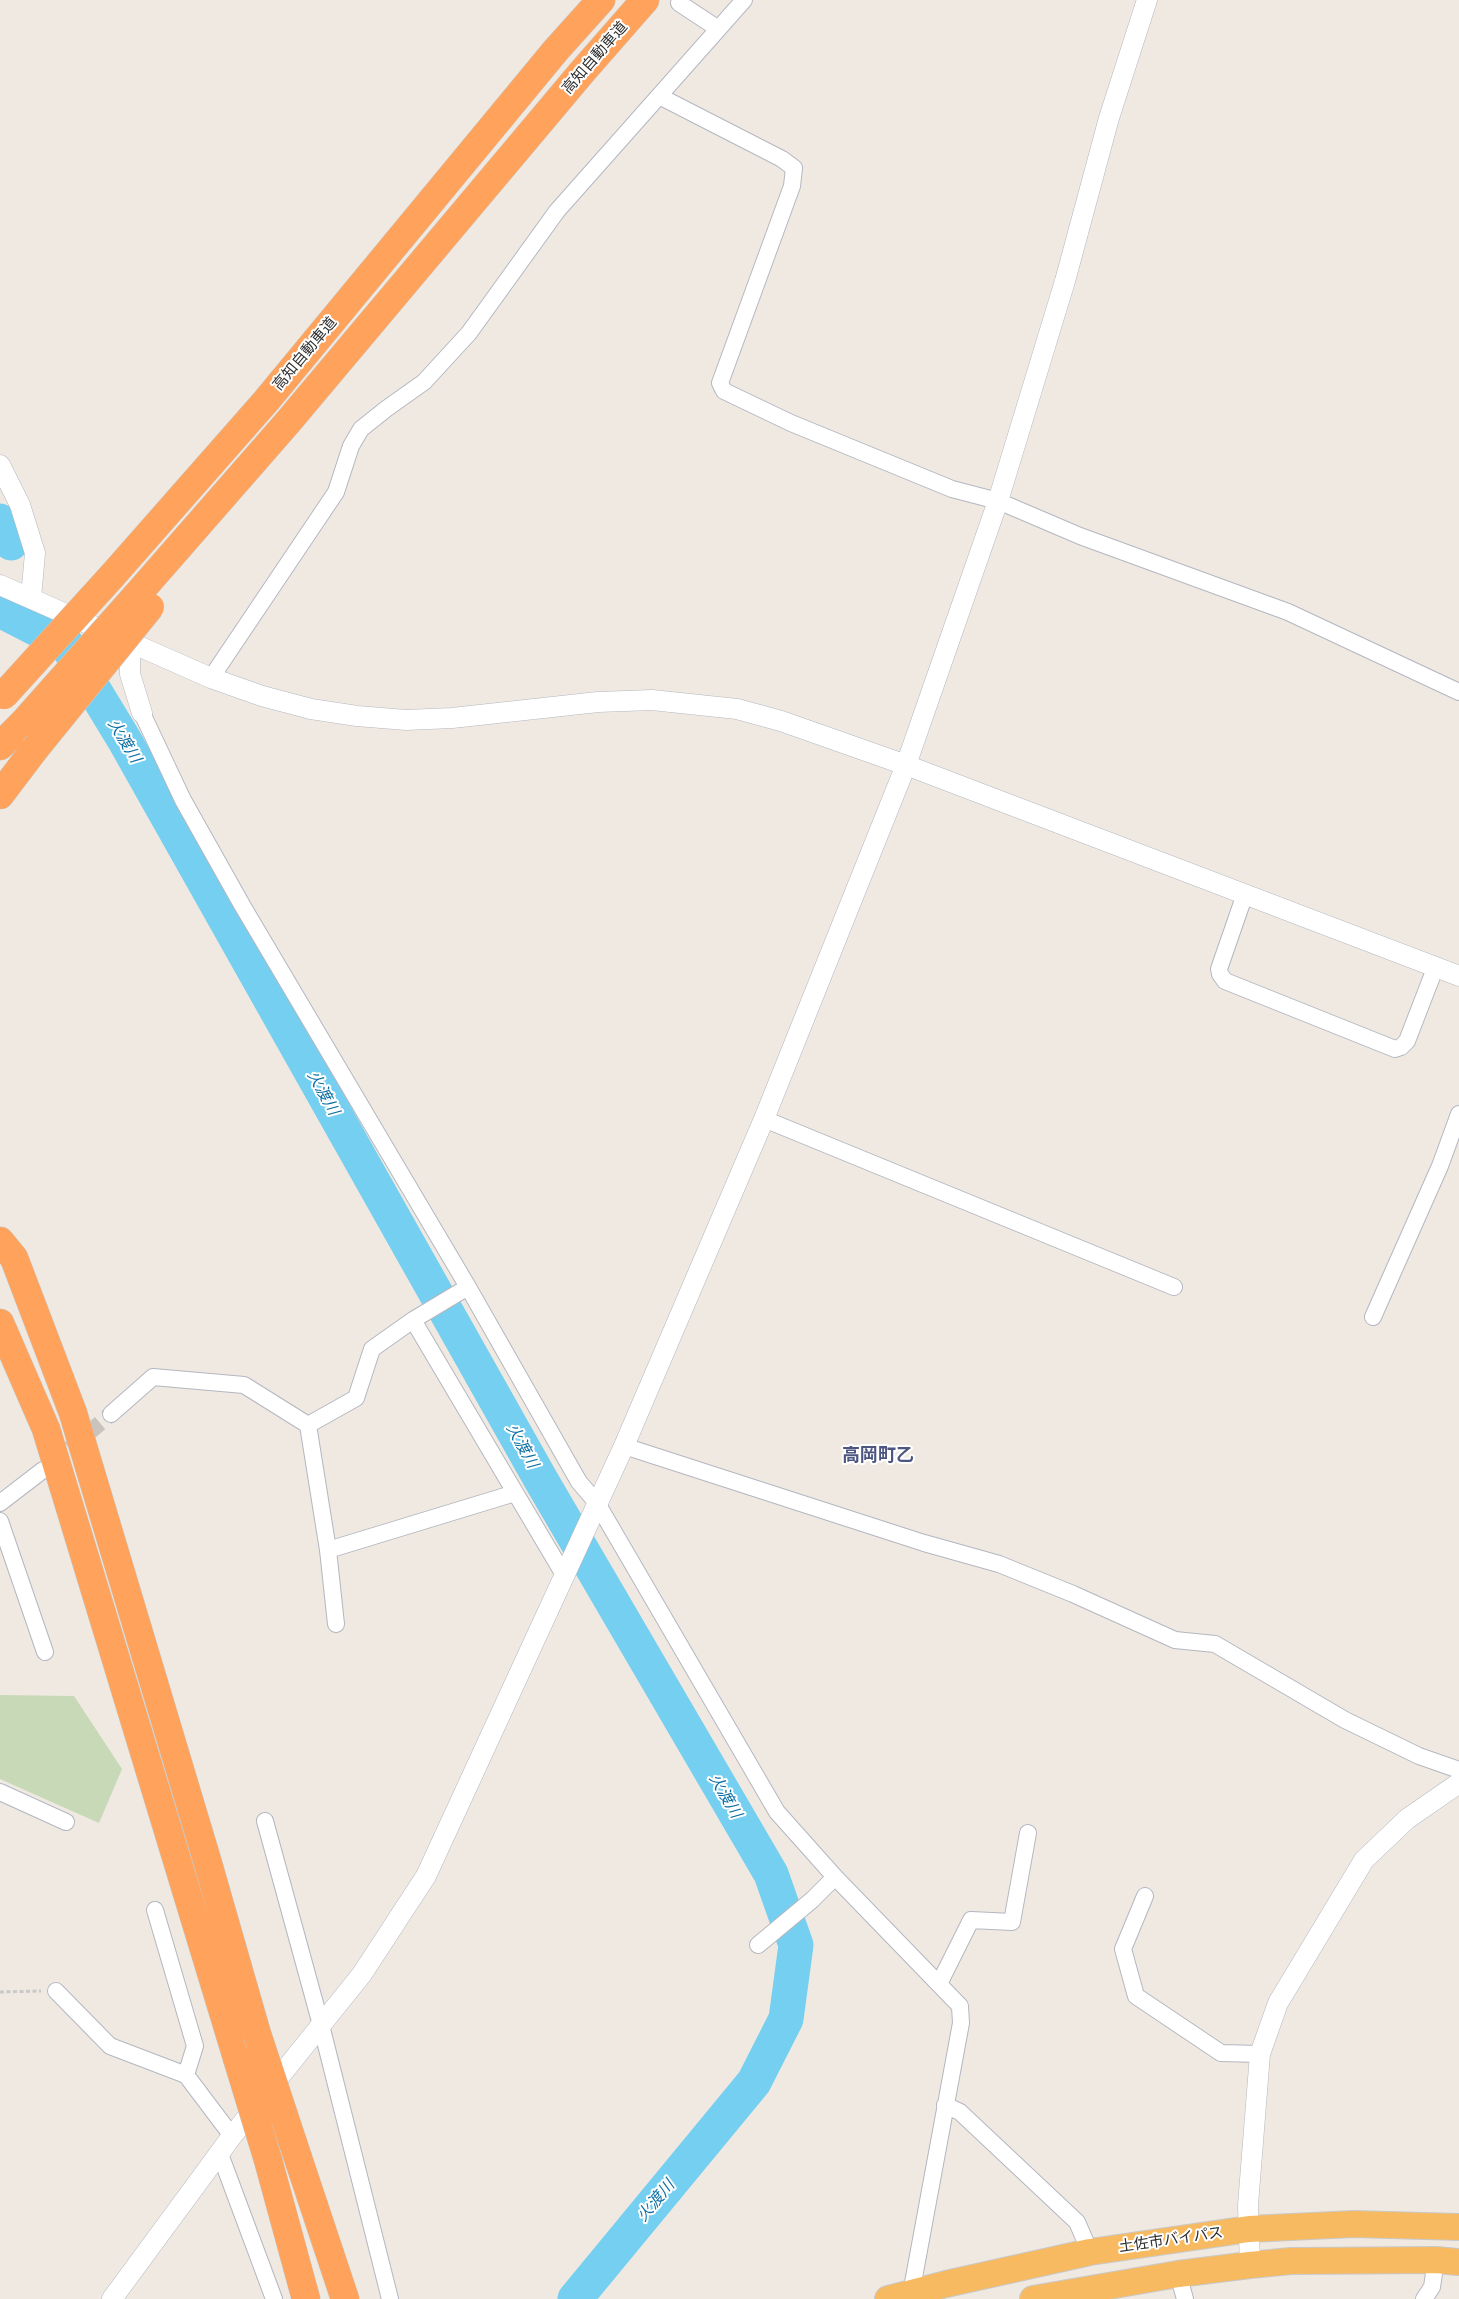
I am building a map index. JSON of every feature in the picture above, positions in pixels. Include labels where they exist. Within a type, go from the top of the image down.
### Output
[{"type":"highway","name":"高知自動車道","points":[[2,696],[112,576],[266,401],[556,50],[601,0]]},
{"type":"highway","name":"高知自動車道","points":[[143,602],[229,506],[288,422],[582,72],[646,0]]},
{"type":"highway","points":[[0,746],[143,602]]},
{"type":"highway","points":[[0,795],[143,602]]},
{"type":"highway","points":[[0,1217],[7,1249],[73,1413],[257,2034],[346,2299]]},
{"type":"highway","points":[[1,1327],[46,1429],[268,2160],[306,2299]]},
{"type":"highway","name":"土佐市バイパス","points":[[903,2297],[1090,2252],[1249,2229],[1354,2224],[1459,2227]]},
{"type":"highway","points":[[1033,2299],[1178,2274],[1291,2261],[1447,2261]]},
{"type":"street","points":[[211,678],[336,492],[351,446],[361,429],[424,382],[469,333],[557,212],[717,28],[744,0]]},
{"type":"street","points":[[112,2299],[232,2136],[362,1974],[426,1876],[624,1446],[764,1119],[906,765],[998,501],[1065,281],[1109,118],[1147,0]]},
{"type":"street","points":[[680,3],[717,28]]},
{"type":"street","points":[[659,96],[782,159],[794,168],[792,186],[720,383],[724,392],[791,423],[952,489],[998,501],[1080,536],[1288,612],[1459,692]]},
{"type":"street","points":[[0,465],[20,504],[35,553],[31,598]]},
{"type":"street","points":[[0,585],[211,678],[262,696],[311,708],[357,716],[406,720],[452,718],[652,700],[737,709],[781,721],[906,765],[1459,976]]},
{"type":"street","points":[[130,643],[130,674],[142,713],[183,800],[463,1290],[778,1812],[834,1877],[960,2006],[961,2024],[903,2297]]},
{"type":"street","points":[[1245,894],[1219,968],[1220,974],[1225,981],[1395,1048],[1401,1047],[1407,1040],[1436,966]]},
{"type":"street","points":[[1373,1317],[1440,1166],[1459,1114]]},
{"type":"street","points":[[764,1119],[1174,1287]]},
{"type":"street","points":[[308,1425],[356,1398],[372,1349],[463,1290]]},
{"type":"street","points":[[419,1317],[515,1493],[567,1567]]},
{"type":"street","points":[[111,1414],[153,1377],[244,1385],[308,1425],[328,1550],[336,1624]]},
{"type":"street","points":[[624,1446],[924,1543],[999,1564],[1074,1594],[1175,1640],[1215,1644],[1345,1720],[1419,1756],[1459,1770]]},
{"type":"street","points":[[0,1503],[43,1470]]},
{"type":"street","points":[[328,1550],[515,1493]]},
{"type":"street","points":[[0,1521],[45,1652]]},
{"type":"street","points":[[1250,2265],[1248,2205],[1260,2054],[1278,2003],[1364,1860],[1407,1819],[1459,1783]]},
{"type":"street","points":[[0,1792],[66,1822]]},
{"type":"street","points":[[264,1821],[321,2025],[390,2299]]},
{"type":"street","points":[[939,1984],[971,1920],[1012,1922],[1028,1833]]},
{"type":"street","points":[[758,1945],[812,1900],[834,1877]]},
{"type":"street","points":[[1145,1896],[1123,1949],[1136,1996],[1221,2053],[1260,2054]]},
{"type":"street","points":[[155,1910],[195,2046],[186,2075]]},
{"type":"street","points":[[56,1991],[110,2046],[186,2075],[232,2136]]},
{"type":"street","points":[[945,2105],[960,2112],[1077,2222],[1090,2252]]},
{"type":"street","points":[[220,2154],[274,2299]]},
{"type":"street","points":[[1424,2299],[1447,2261]]},
{"type":"street","points":[[1178,2274],[1185,2299]]},
{"type":"path","points":[[0,1992],[56,1991]]},
{"type":"green space","points":[[0,1695],[74,1696],[122,1769],[99,1823],[0,1779]]},
{"type":"waterway","points":[[0,521],[11,543]]},
{"type":"waterway","name":"火渡川","points":[[0,610],[64,643]]},
{"type":"waterway","name":"火渡川","points":[[54,624],[125,741],[541,1480],[771,1874],[796,1945],[786,2019],[754,2082],[575,2299]]},
{"type":"tunnel","points":[[51,1464],[111,1414]]},
{"type":"district","name":"高岡町乙","points":[[878,1456]]}]
